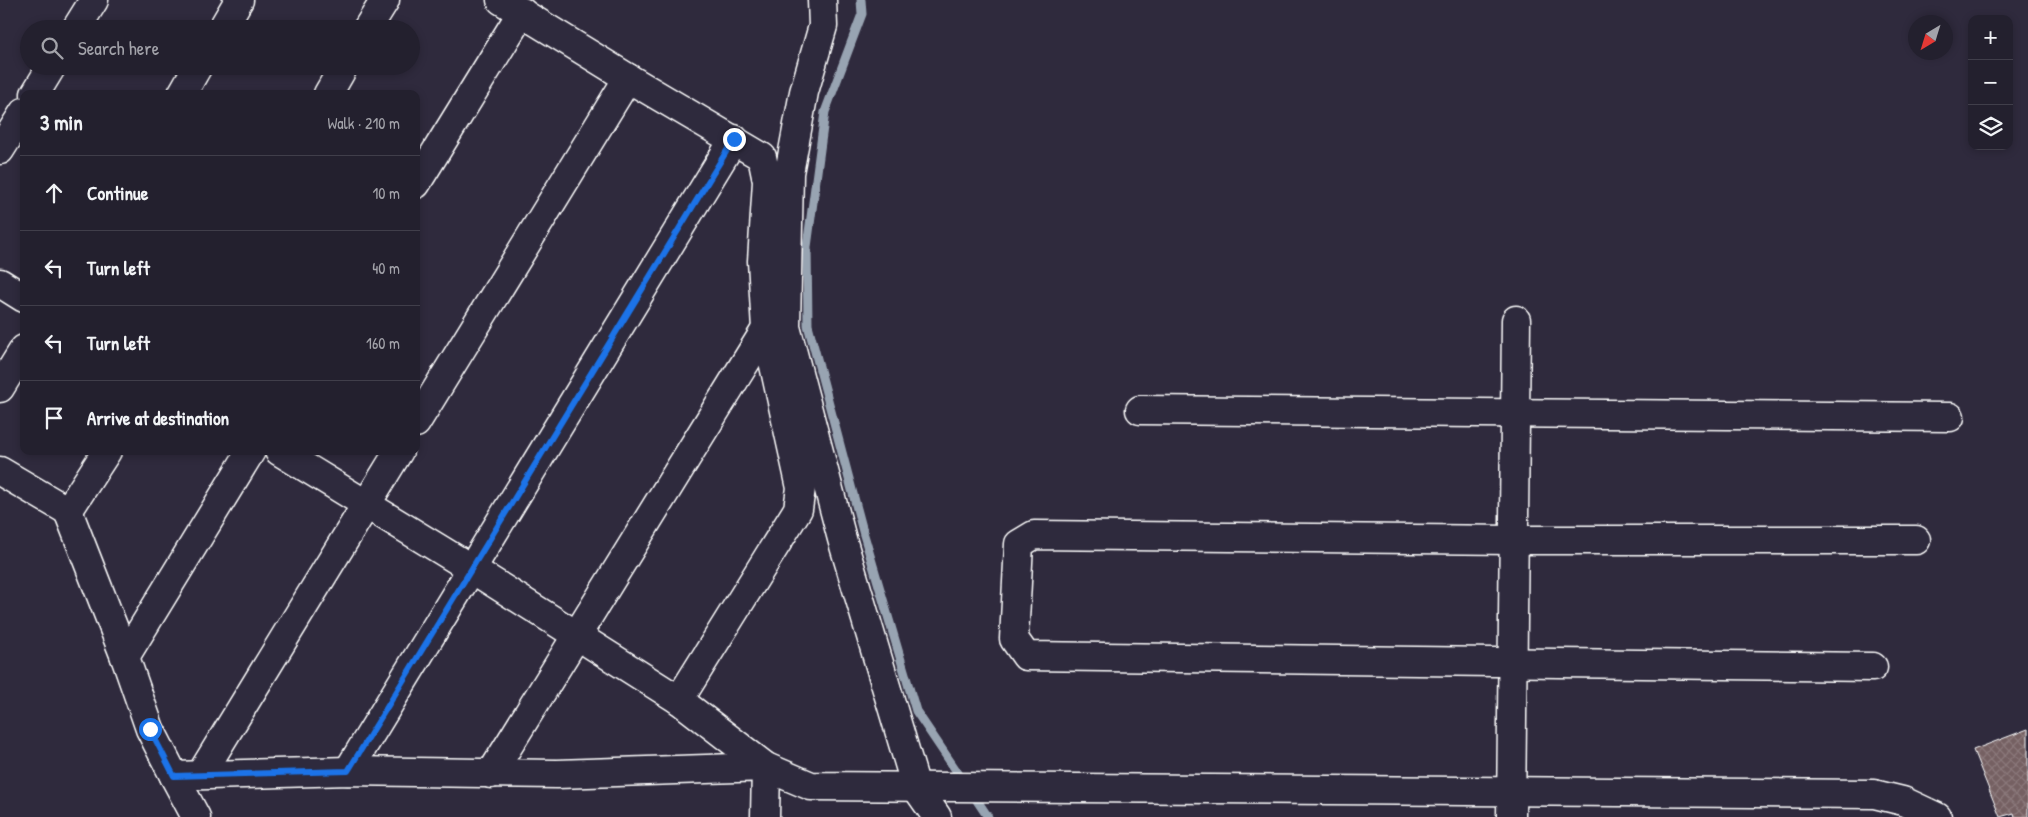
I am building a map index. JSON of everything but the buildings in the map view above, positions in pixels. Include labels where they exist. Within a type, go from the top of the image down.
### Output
[{"type":"street","points":[[82,20],[94,0]]},
{"type":"street","points":[[227,20],[239,0]]},
{"type":"street","points":[[373,20],[385,0]]},
{"type":"street","points":[[822,0],[823,26],[804,92],[789,173],[786,327],[842,539],[937,817]]},
{"type":"street","points":[[420,177],[512,6],[628,78],[762,157],[767,181],[762,261],[766,329],[801,488],[798,509],[678,700]]},
{"type":"street","points":[[37,90],[47,75]]},
{"type":"street","points":[[184,90],[193,75]]},
{"type":"street","points":[[330,90],[339,75]]},
{"type":"street","points":[[420,416],[628,78]]},
{"type":"street","points":[[0,150],[20,118]]},
{"type":"street","points":[[348,771],[734,139]]},
{"type":"street","points":[[0,283],[20,296]]},
{"type":"street","points":[[1511,804],[1516,320]]},
{"type":"street","points":[[490,774],[766,329]]},
{"type":"street","points":[[0,388],[20,356]]},
{"type":"street","points":[[1140,410],[1950,417]]},
{"type":"street","points":[[68,511],[103,455]]},
{"type":"street","points":[[125,657],[250,455]]},
{"type":"street","points":[[285,455],[472,569],[678,700],[766,767],[811,786],[994,788],[1511,804],[1874,794],[1903,800],[1937,817]]},
{"type":"street","points":[[201,774],[397,455]]},
{"type":"street","points":[[0,471],[68,511],[125,657],[150,729],[196,817]]},
{"type":"street","points":[[1873,667],[1026,656],[1014,639],[1019,544],[1034,535],[1514,540],[1916,540]]},
{"type":"street","points":[[174,776],[348,771],[556,774],[766,767]]},
{"type":"street","points":[[765,817],[766,767]]},
{"type":"waterway","points":[[861,0],[862,14],[825,112],[807,247],[808,325],[864,535],[916,711],[964,782]]},
{"type":"waterway","points":[[972,793],[988,817]]},
{"type":"route","points":[[150,729],[174,776],[348,771],[734,139]]}]
